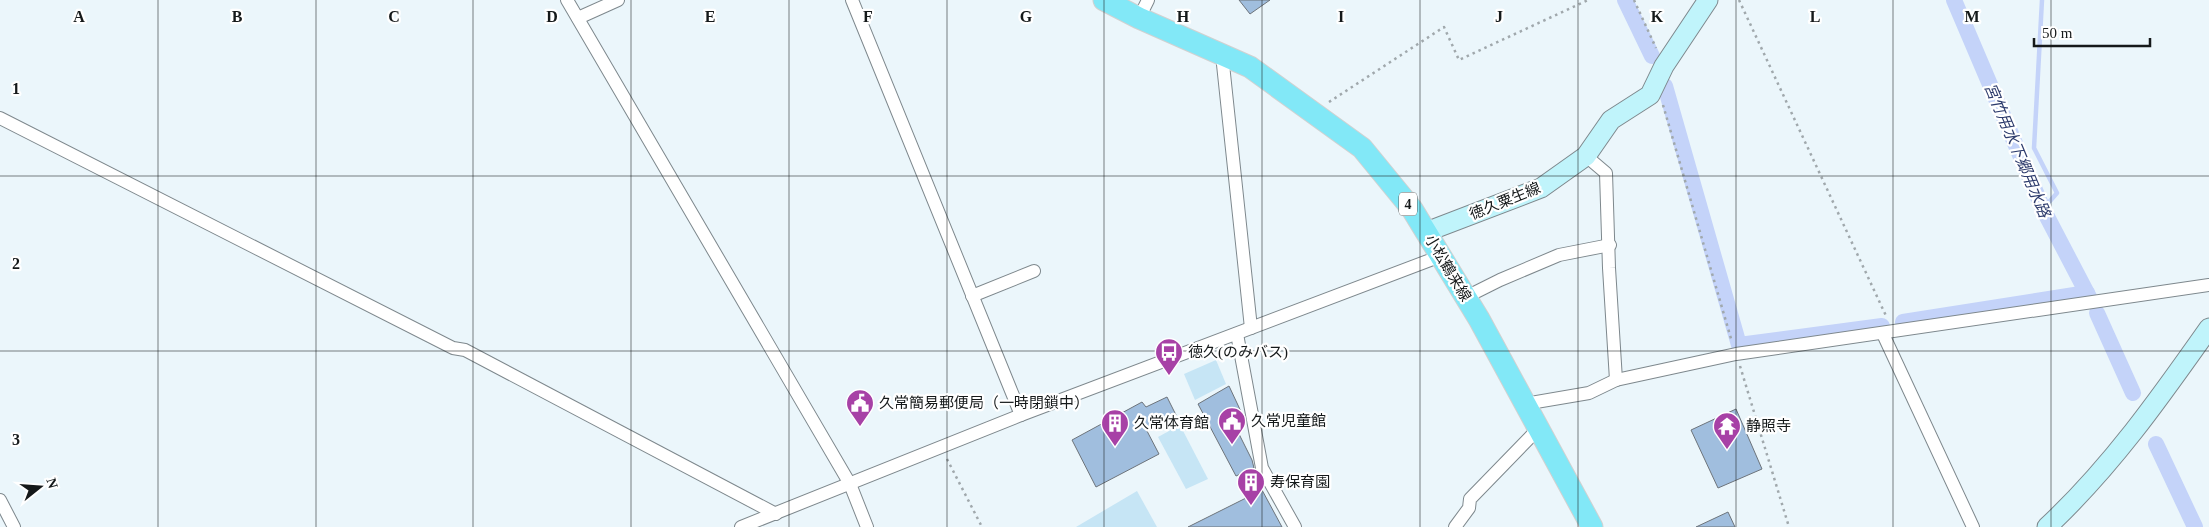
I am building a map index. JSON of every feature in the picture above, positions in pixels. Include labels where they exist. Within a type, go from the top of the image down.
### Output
[{"type":"main road","name":"小松鶴来線","points":[[1104,0],[1144,9],[1222,55],[1250,67],[1362,148],[1412,209],[1466,297],[1592,527]]},
{"type":"main road","name":"徳久粟生線","points":[[1426,232],[1541,188],[1586,156],[1611,120],[1650,94],[1660,74],[1708,0]]},
{"type":"main road","points":[[2047,527],[2082,495],[2102,471],[2152,409],[2209,328]]},
{"type":"street","points":[[567,0],[850,484],[867,527]]},
{"type":"street","points":[[578,18],[618,0]]},
{"type":"street","points":[[852,0],[1021,415]]},
{"type":"street","points":[[1222,55],[1251,328]]},
{"type":"street","points":[[0,118],[452,348],[465,350],[776,514]]},
{"type":"street","points":[[1586,156],[1606,173],[1610,246],[1609,268],[1616,380]]},
{"type":"street","points":[[1466,297],[1559,255],[1610,246]]},
{"type":"street","points":[[742,527],[1021,415],[1441,256]]},
{"type":"street","points":[[972,296],[1034,271]]},
{"type":"street","points":[[1524,404],[1589,393],[1616,380],[1736,354],[2209,285]]},
{"type":"street","points":[[1888,333],[1973,527]]},
{"type":"street","points":[[1237,334],[1262,468],[1296,527]]},
{"type":"street","points":[[1455,527],[1469,508],[1470,499],[1538,429]]},
{"type":"street","points":[[0,500],[14,527]]},
{"type":"path","points":[[1313,112],[1444,27],[1459,60],[1588,0]]},
{"type":"path","points":[[1634,0],[1660,74],[1736,354],[1789,527]]},
{"type":"path","points":[[1739,0],[1888,333]]},
{"type":"path","points":[[940,447],[982,527]]},
{"type":"shaded area","points":[[1216,360],[1226,384],[1195,400],[1184,374]]},
{"type":"shaded area","points":[[1180,425],[1208,479],[1186,489],[1158,437]]},
{"type":"shaded area","points":[[1137,491],[1157,527],[1076,527]]},
{"type":"building","points":[[1239,0],[1270,0],[1250,14]]},
{"type":"building","name":"久常児童館","points":[[1229,386],[1244,418],[1234,424],[1254,468],[1236,476],[1198,404]]},
{"type":"building","name":"久常体育館","points":[[1167,397],[1176,415],[1147,431],[1159,454],[1096,487],[1072,440],[1142,402],[1146,407]]},
{"type":"building","name":"静照寺","points":[[1736,409],[1762,469],[1718,488],[1691,430]]},
{"type":"building","name":"寿保育園","points":[[1262,490],[1282,527],[1188,527]]},
{"type":"building","points":[[1728,512],[1735,527],[1696,527]]},
{"type":"waterway","points":[[1625,0],[1652,56]]},
{"type":"waterway","name":"宮竹用水下郷用水路","points":[[1954,0],[2043,209],[2089,297]]},
{"type":"waterway","points":[[2042,0],[2034,148],[2057,193],[2043,209]]},
{"type":"waterway","points":[[1665,86],[1739,345],[1882,326]]},
{"type":"waterway","points":[[1903,322],[2087,293]]},
{"type":"waterway","name":"宮竹用水下郷用水路","points":[[2097,313],[2133,393]]},
{"type":"waterway","name":"宮竹用水下郷用水路","points":[[2156,444],[2195,527]]},
{"type":"place","name":"徳久(のみバス)","points":[[1169,376]]},
{"type":"place","name":"久常簡易郵便局（一時閉鎖中）","points":[[860,427]]},
{"type":"place","name":"久常児童館","points":[[1232,445]]},
{"type":"place","name":"久常体育館","points":[[1115,447]]},
{"type":"place","name":"静照寺","points":[[1727,450]]},
{"type":"place","name":"寿保育園","points":[[1251,506]]}]
